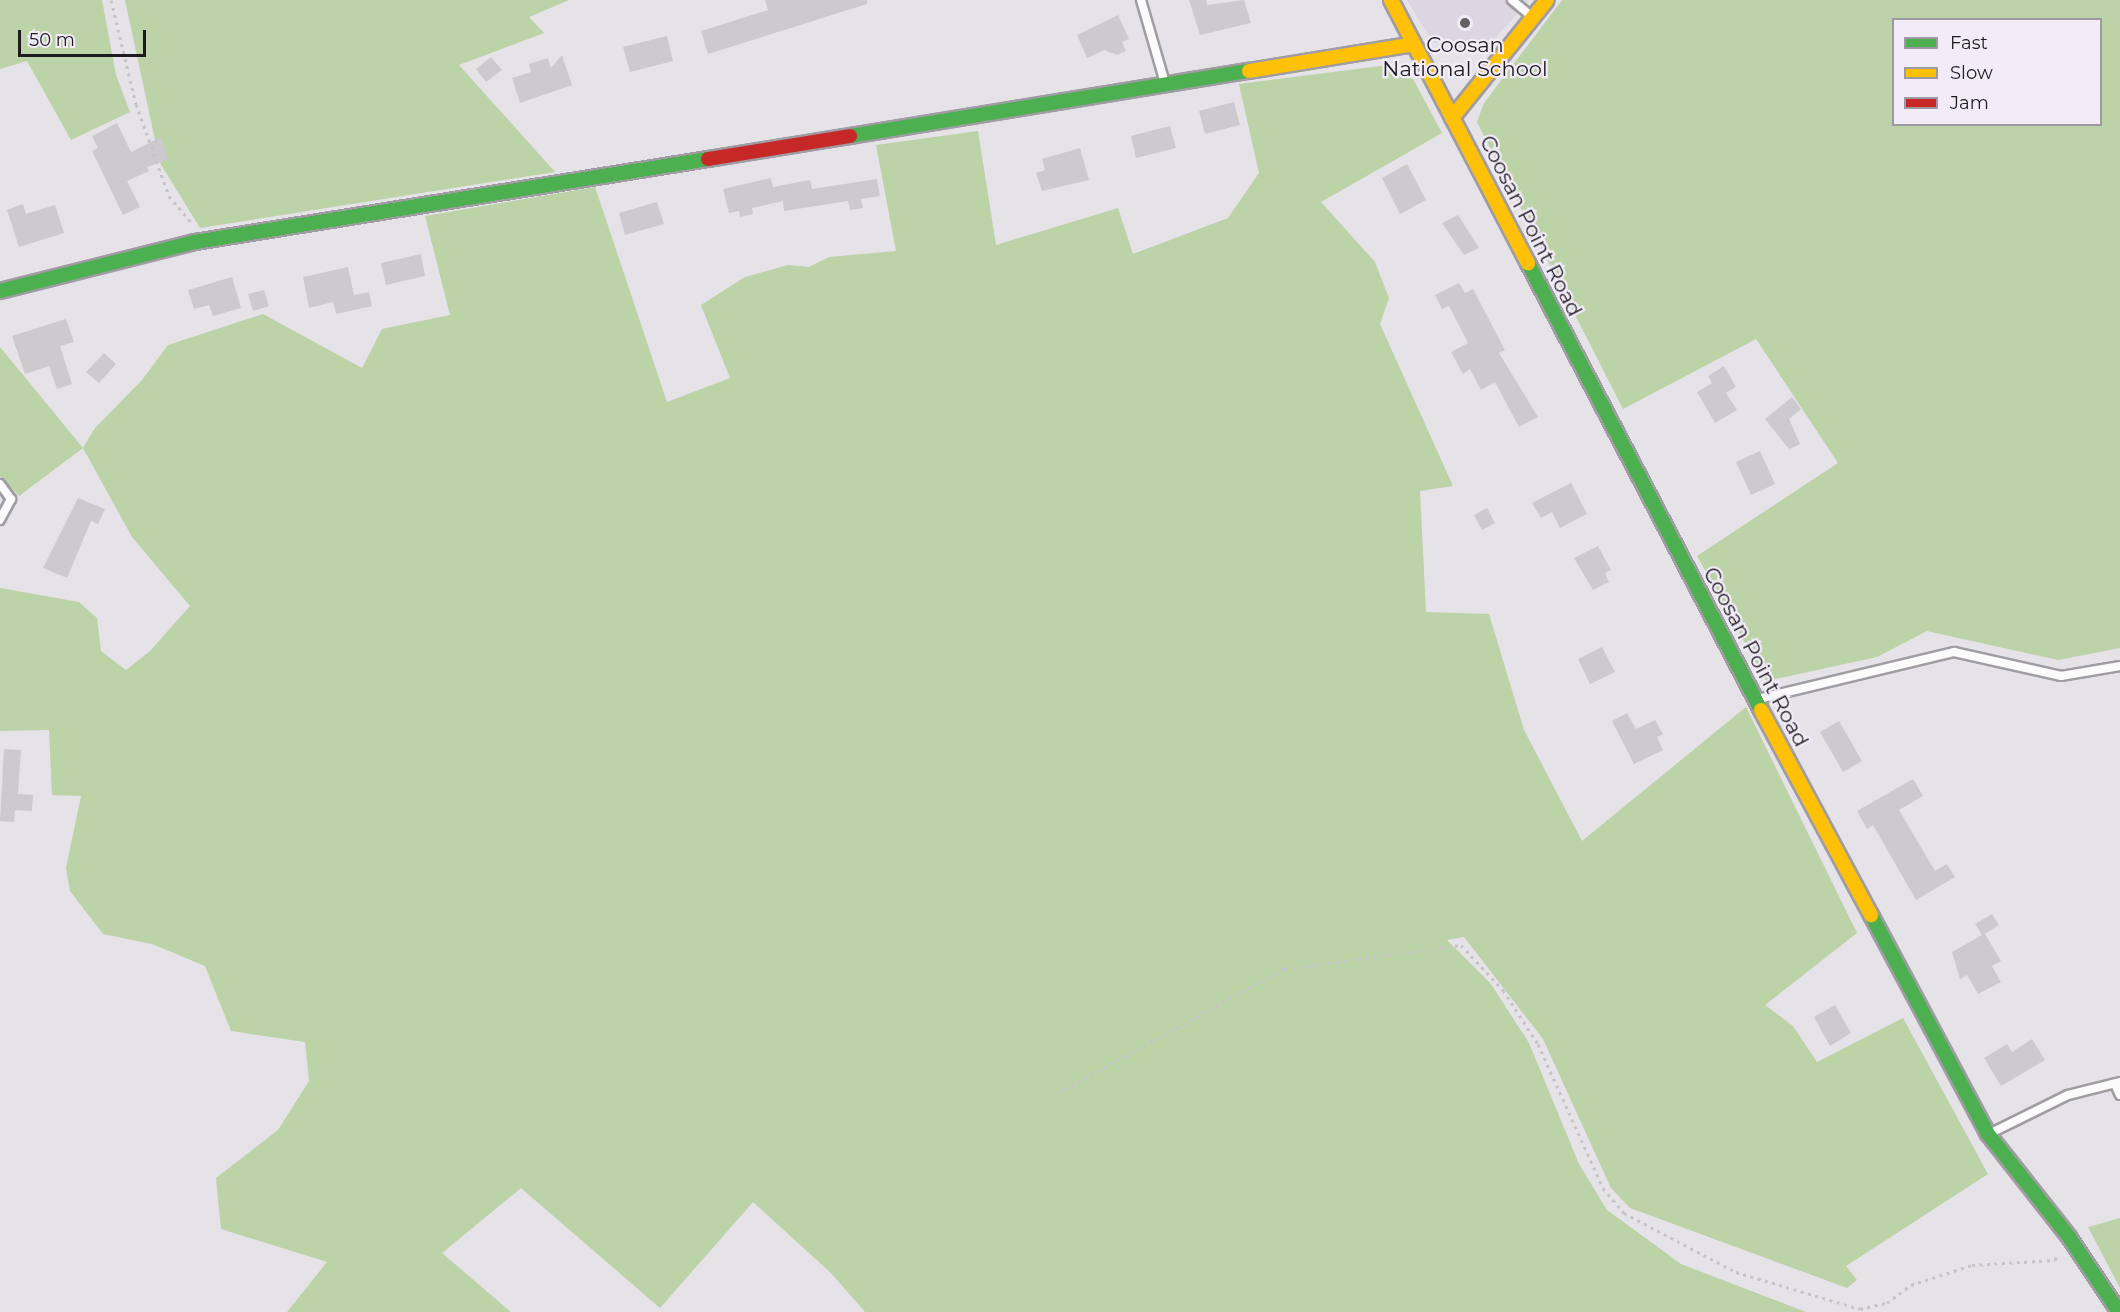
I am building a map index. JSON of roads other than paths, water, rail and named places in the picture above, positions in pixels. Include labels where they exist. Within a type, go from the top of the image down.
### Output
[{"type":"street","name":"Coosan Point Road","points":[[1391,0],[1755,700],[1988,1134],[2069,1237],[2119,1312]]},
{"type":"street","points":[[1452,118],[1547,0]]},
{"type":"street","points":[[0,291],[205,240],[586,176],[1167,87],[1413,44]]},
{"type":"lane","points":[[1141,0],[1167,87]]},
{"type":"lane","points":[[1512,0],[1533,17]]},
{"type":"lane","points":[[0,484],[11,499],[0,520]]},
{"type":"lane","points":[[1755,700],[1954,652],[2061,676],[2120,666]]},
{"type":"lane","points":[[1988,1134],[2068,1095],[2117,1083],[2120,1095]]},
{"type":"place","name":"Coosan National School","points":[[1465,23]]}]
